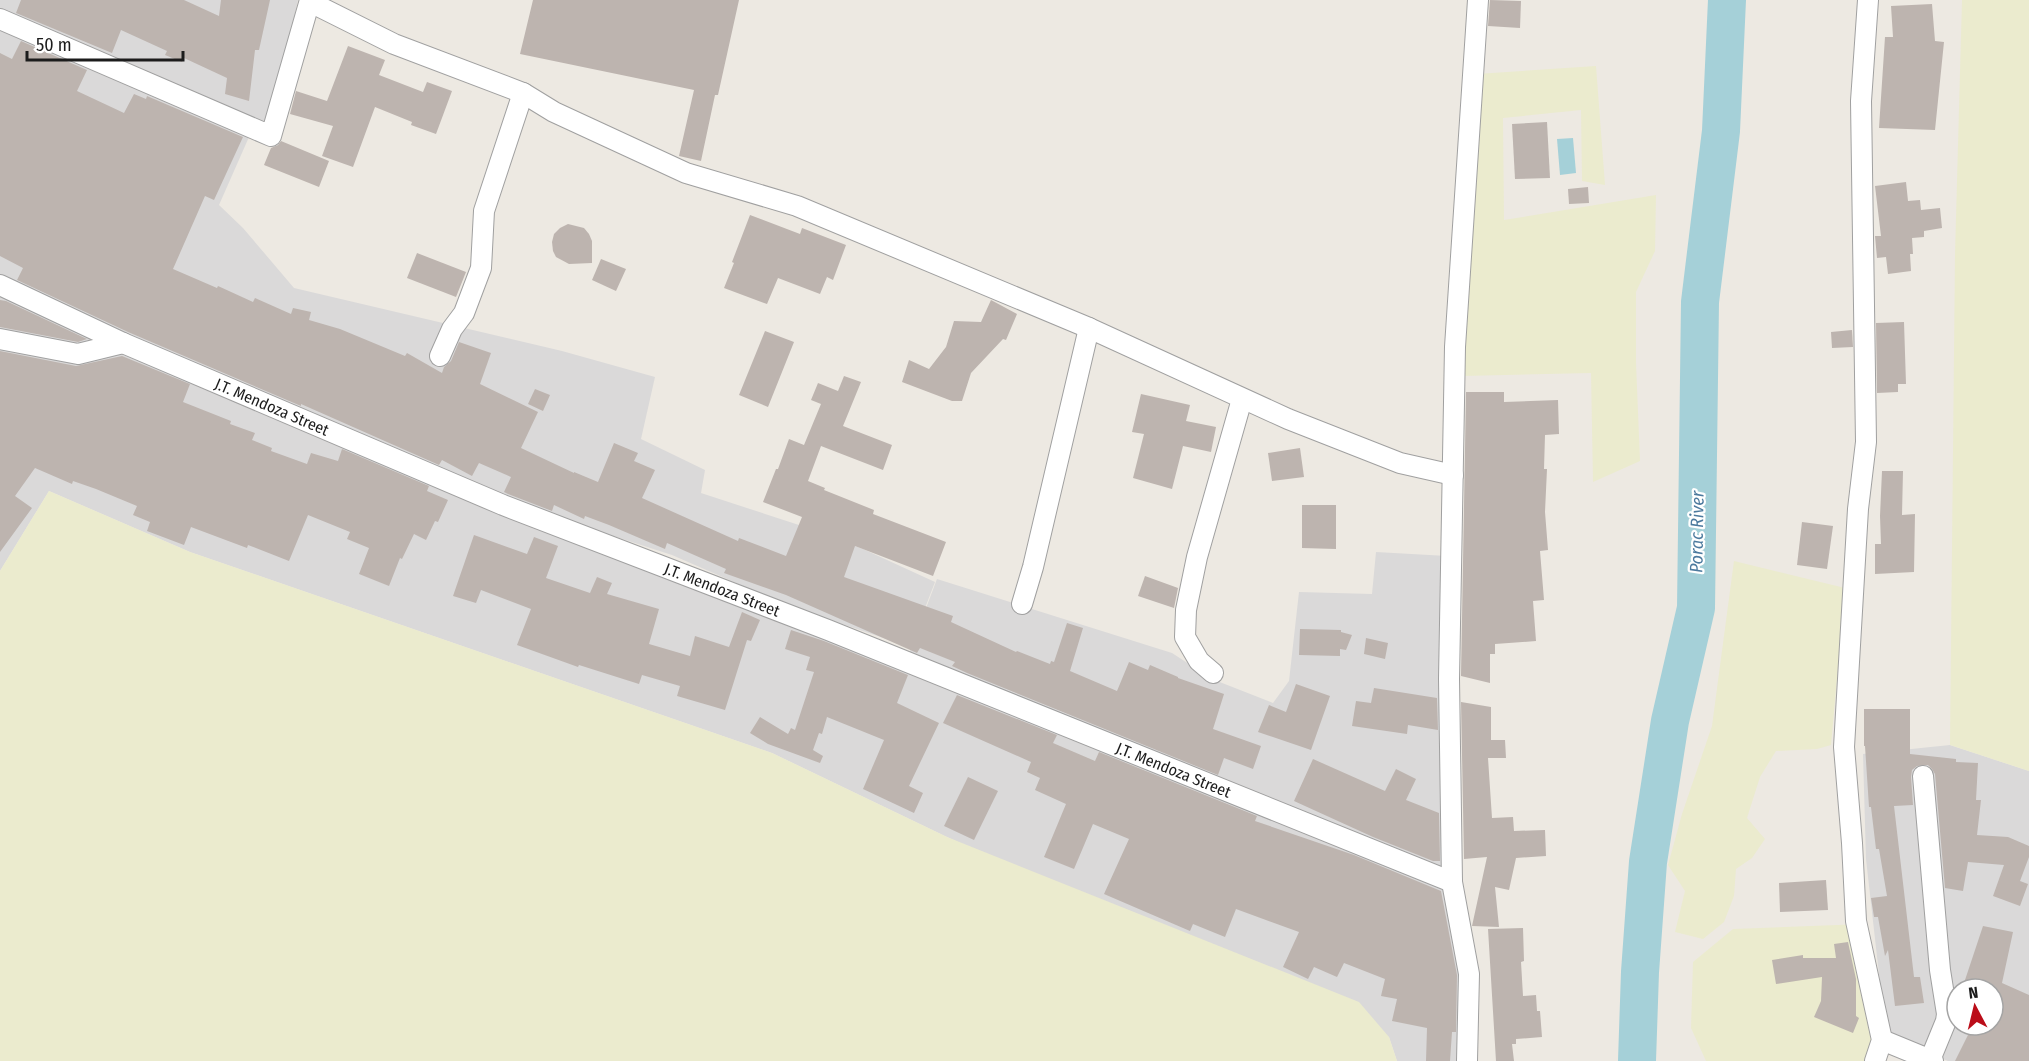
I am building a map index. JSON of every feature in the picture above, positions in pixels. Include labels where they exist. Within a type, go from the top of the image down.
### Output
[{"type":"street","points":[[1467,1061],[1469,974],[1452,882],[1449,679],[1455,347],[1478,0]]},
{"type":"street","points":[[1868,0],[1860,101],[1866,442],[1858,509],[1845,747],[1856,921],[1882,1040],[1875,1061]]},
{"type":"street","points":[[0,19],[271,136],[310,1],[394,44],[523,93],[554,112],[686,173],[797,206],[1089,328],[1242,399],[1400,463],[1453,475]]},
{"type":"street","points":[[440,356],[452,329],[465,313],[481,268],[484,211],[523,93]]},
{"type":"street","name":"J.T. Mendoza Street","points":[[0,285],[123,343],[503,505],[828,630],[1452,882]]},
{"type":"street","points":[[1022,604],[1033,567],[1089,328]]},
{"type":"street","points":[[0,339],[78,354],[123,343]]},
{"type":"street","points":[[1213,674],[1199,661],[1185,637],[1186,610],[1197,557],[1242,399]]},
{"type":"street","points":[[1882,1040],[1931,1060],[1946,1021],[1923,776]]},
{"type":"shaded area","points":[[0,0],[298,0],[270,126],[0,11]]},
{"type":"shaded area","points":[[0,27],[249,137],[219,205],[243,228],[294,288],[562,351],[655,377],[641,439],[705,470],[701,493],[802,526],[863,549],[935,582],[910,647],[789,606],[672,555],[508,502],[0,286]]},
{"type":"shaded area","points":[[0,295],[829,636],[1457,887],[1467,1061],[1397,1061],[1389,1037],[947,837],[772,753],[190,552],[49,491],[0,571]]},
{"type":"shaded area","points":[[1376,552],[1447,556],[1447,872],[908,656],[937,579],[1172,653],[1212,679],[1273,703],[1289,681],[1299,592],[1372,594]]},
{"type":"shaded area","points":[[1950,745],[2029,771],[2029,1061],[1948,1061],[1886,1036],[1866,859],[1863,754]]},
{"type":"green space","points":[[1962,0],[2029,0],[2029,771],[1950,745],[1955,254]]},
{"type":"green space","points":[[1596,66],[1605,185],[1582,181],[1581,110],[1503,118],[1504,220],[1656,195],[1655,251],[1636,292],[1640,461],[1593,482],[1591,373],[1462,376],[1477,74]]},
{"type":"green space","points":[[49,491],[190,552],[772,753],[947,837],[1359,1002],[1389,1037],[1397,1061],[0,1061],[0,571]]},
{"type":"green space","points":[[1734,561],[1845,588],[1831,745],[1817,749],[1776,751],[1760,777],[1747,818],[1765,839],[1752,858],[1736,869],[1734,896],[1724,922],[1703,939],[1675,932],[1685,891],[1668,865],[1682,814],[1712,726]]},
{"type":"green space","points":[[1864,924],[1883,1061],[1706,1061],[1691,1028],[1693,962],[1733,929]]},
{"type":"water","points":[[1573,138],[1576,173],[1560,175],[1557,139]]},
{"type":"building","points":[[21,0],[184,0],[219,16],[221,0],[270,0],[259,50],[255,50],[249,101],[225,94],[227,78],[184,58],[182,62],[165,55],[167,51],[121,30],[112,53],[16,13]]},
{"type":"building","points":[[533,0],[739,0],[701,161],[679,156],[694,90],[520,54]]},
{"type":"building","points":[[1490,0],[1521,1],[1520,28],[1488,26]]},
{"type":"building","points":[[1932,4],[1935,41],[1944,42],[1935,130],[1879,128],[1885,37],[1893,37],[1891,6]]},
{"type":"building","points":[[21,41],[87,70],[77,91],[124,113],[134,94],[146,99],[147,96],[243,137],[214,200],[205,196],[173,269],[253,302],[255,298],[291,314],[293,308],[311,312],[309,320],[340,329],[405,356],[407,353],[442,373],[444,367],[451,361],[459,342],[491,353],[480,384],[538,412],[521,448],[598,482],[614,443],[638,453],[634,461],[655,470],[642,498],[738,541],[739,538],[786,556],[802,517],[763,502],[776,469],[778,469],[789,439],[804,445],[821,404],[811,400],[818,383],[838,391],[844,376],[861,382],[843,426],[892,445],[883,470],[821,446],[808,481],[825,488],[824,490],[874,510],[873,514],[946,542],[933,576],[855,546],[844,577],[953,616],[951,622],[1016,652],[1050,664],[1051,661],[1054,662],[1067,623],[1083,628],[1070,671],[1117,691],[1129,662],[1148,670],[1150,665],[1178,678],[1224,694],[1213,729],[1261,746],[1253,769],[1224,758],[1218,775],[967,673],[952,666],[955,662],[920,648],[917,653],[786,595],[724,573],[726,569],[667,543],[665,549],[585,516],[584,519],[554,505],[552,511],[508,494],[504,492],[511,477],[479,463],[472,476],[442,460],[439,465],[301,404],[301,406],[128,332],[17,280],[23,268],[0,256],[0,53],[12,59]]},
{"type":"building","points":[[348,46],[385,60],[379,75],[423,92],[427,82],[452,91],[436,134],[411,125],[412,122],[375,107],[353,167],[322,156],[333,126],[290,114],[296,91],[327,101]]},
{"type":"building","points":[[1547,122],[1550,178],[1515,179],[1512,124]]},
{"type":"building","points":[[281,141],[329,161],[319,187],[264,165],[271,148]]},
{"type":"building","points":[[1906,182],[1908,201],[1920,200],[1921,210],[1940,208],[1942,228],[1924,231],[1924,237],[1912,238],[1911,271],[1888,274],[1886,257],[1877,258],[1875,236],[1881,236],[1875,186]]},
{"type":"building","points":[[1588,187],[1589,203],[1569,204],[1568,189]]},
{"type":"building","points":[[750,215],[800,234],[802,228],[846,245],[833,280],[827,277],[820,294],[778,278],[767,304],[724,288]]},
{"type":"building","points":[[568,224],[584,228],[589,234],[592,241],[592,263],[569,264],[556,257],[552,242],[554,234]]},
{"type":"building","points":[[417,253],[466,272],[456,297],[407,278]]},
{"type":"building","points":[[601,259],[626,269],[616,291],[592,280]]},
{"type":"building","points":[[0,300],[87,339],[78,342],[0,327]]},
{"type":"building","points":[[991,300],[1017,314],[1006,340],[1003,339],[971,373],[962,401],[952,401],[902,382],[909,360],[929,369],[946,347],[954,321],[981,322]]},
{"type":"building","points":[[1904,322],[1906,384],[1898,384],[1898,392],[1877,393],[1876,323]]},
{"type":"building","points":[[1852,330],[1853,347],[1832,348],[1831,332]]},
{"type":"building","points":[[765,331],[794,342],[768,407],[739,395]]},
{"type":"building","points":[[0,351],[76,366],[122,356],[190,384],[183,402],[255,433],[252,440],[272,448],[271,451],[307,464],[311,453],[338,461],[342,449],[429,486],[427,491],[448,500],[438,522],[435,521],[426,540],[414,534],[402,559],[400,558],[389,586],[359,574],[369,548],[347,539],[350,532],[308,515],[289,561],[191,527],[184,545],[147,531],[150,522],[133,515],[137,506],[73,481],[72,484],[35,468],[15,496],[32,508],[0,552]]},
{"type":"building","points":[[535,389],[550,395],[543,411],[528,404]]},
{"type":"building","points":[[1466,392],[1504,392],[1504,402],[1558,400],[1559,434],[1545,435],[1544,469],[1547,469],[1545,512],[1548,550],[1540,551],[1544,600],[1533,601],[1536,641],[1495,644],[1495,654],[1490,654],[1490,683],[1461,676]]},
{"type":"building","points":[[1141,394],[1190,405],[1186,421],[1216,427],[1211,452],[1183,446],[1172,489],[1133,478],[1144,434],[1132,432]]},
{"type":"building","points":[[1300,448],[1304,477],[1272,481],[1268,453]]},
{"type":"building","points":[[1882,471],[1903,471],[1902,515],[1915,514],[1914,572],[1875,574],[1875,544],[1881,544]]},
{"type":"building","points":[[1302,505],[1336,505],[1336,549],[1302,548]]},
{"type":"building","points":[[1802,522],[1833,526],[1827,569],[1797,565]]},
{"type":"building","points":[[474,535],[527,554],[534,537],[558,546],[546,578],[590,593],[597,577],[612,583],[607,594],[659,609],[649,644],[690,656],[695,636],[729,647],[742,612],[760,620],[751,641],[747,640],[725,710],[677,696],[680,686],[642,675],[639,684],[579,665],[578,667],[517,645],[531,609],[481,590],[476,603],[453,596]]},
{"type":"building","points":[[1145,576],[1178,588],[1174,608],[1138,596]]},
{"type":"building","points":[[1300,629],[1341,630],[1341,632],[1352,635],[1346,650],[1340,649],[1340,656],[1299,655]]},
{"type":"building","points":[[791,630],[908,675],[897,703],[939,723],[909,786],[923,793],[914,813],[863,789],[884,740],[827,717],[822,734],[819,733],[813,750],[823,756],[820,763],[768,744],[750,733],[760,717],[788,734],[791,728],[795,730],[814,672],[806,670],[810,657],[785,649]]},
{"type":"building","points":[[1366,638],[1388,643],[1385,659],[1364,654]]},
{"type":"building","points":[[1296,684],[1330,696],[1311,750],[1258,732],[1269,705],[1286,712]]},
{"type":"building","points":[[1374,688],[1437,698],[1438,730],[1408,725],[1407,734],[1352,726],[1356,701],[1371,703]]},
{"type":"building","points":[[957,695],[1057,735],[1053,743],[1095,761],[1099,752],[1257,816],[1255,821],[1354,855],[1441,891],[1457,975],[1456,1032],[1452,1032],[1450,1061],[1426,1061],[1427,1028],[1392,1021],[1397,999],[1381,996],[1385,979],[1344,963],[1337,977],[1314,967],[1308,979],[1283,967],[1299,932],[1236,909],[1225,937],[1193,924],[1190,931],[1104,894],[1129,839],[1093,824],[1074,869],[1044,857],[1066,804],[1035,790],[1040,778],[1027,772],[1031,762],[943,723]]},
{"type":"building","points":[[1461,702],[1491,707],[1491,740],[1505,740],[1506,758],[1488,758],[1492,818],[1513,817],[1514,831],[1545,830],[1546,856],[1516,858],[1509,890],[1495,887],[1499,927],[1472,926],[1487,857],[1464,859]]},
{"type":"building","points":[[1864,709],[1910,709],[1910,754],[1956,759],[1956,762],[1978,763],[1976,800],[1981,800],[1977,835],[2008,837],[2029,846],[2029,857],[2020,881],[2028,884],[2020,906],[1993,896],[2004,865],[1968,862],[1963,891],[1945,888],[1935,774],[1928,765],[1917,766],[1912,770],[1913,805],[1894,806],[1914,977],[1920,977],[1924,1003],[1895,1006],[1888,950],[1885,956],[1878,917],[1874,917],[1871,898],[1887,896],[1879,849],[1876,849],[1871,807],[1869,807],[1864,746]]},
{"type":"building","points":[[1313,759],[1385,791],[1396,769],[1416,779],[1406,800],[1439,813],[1440,861],[1433,861],[1373,837],[1294,801]]},
{"type":"building","points":[[968,777],[998,791],[974,840],[944,826]]},
{"type":"building","points":[[1826,880],[1828,910],[1780,912],[1779,883]]},
{"type":"building","points":[[1983,926],[2013,932],[2003,977],[1966,977]]},
{"type":"building","points":[[1523,928],[1524,961],[1521,962],[1523,996],[1536,995],[1542,1037],[1516,1039],[1516,1044],[1512,1044],[1514,1061],[1496,1061],[1488,929]]},
{"type":"building","points":[[1848,942],[1856,979],[1856,1016],[1859,1018],[1853,1033],[1814,1017],[1821,1001],[1822,977],[1776,984],[1772,960],[1803,955],[1803,958],[1836,958],[1834,944]]},
{"type":"building","points":[[2005,984],[2029,995],[2029,1061],[1955,1061],[1967,1037],[2005,1037]]},
{"type":"waterway","name":"Porac River","points":[[1637,1061],[1640,972],[1648,862],[1670,721],[1696,608],[1700,302],[1721,131],[1727,0]]}]
